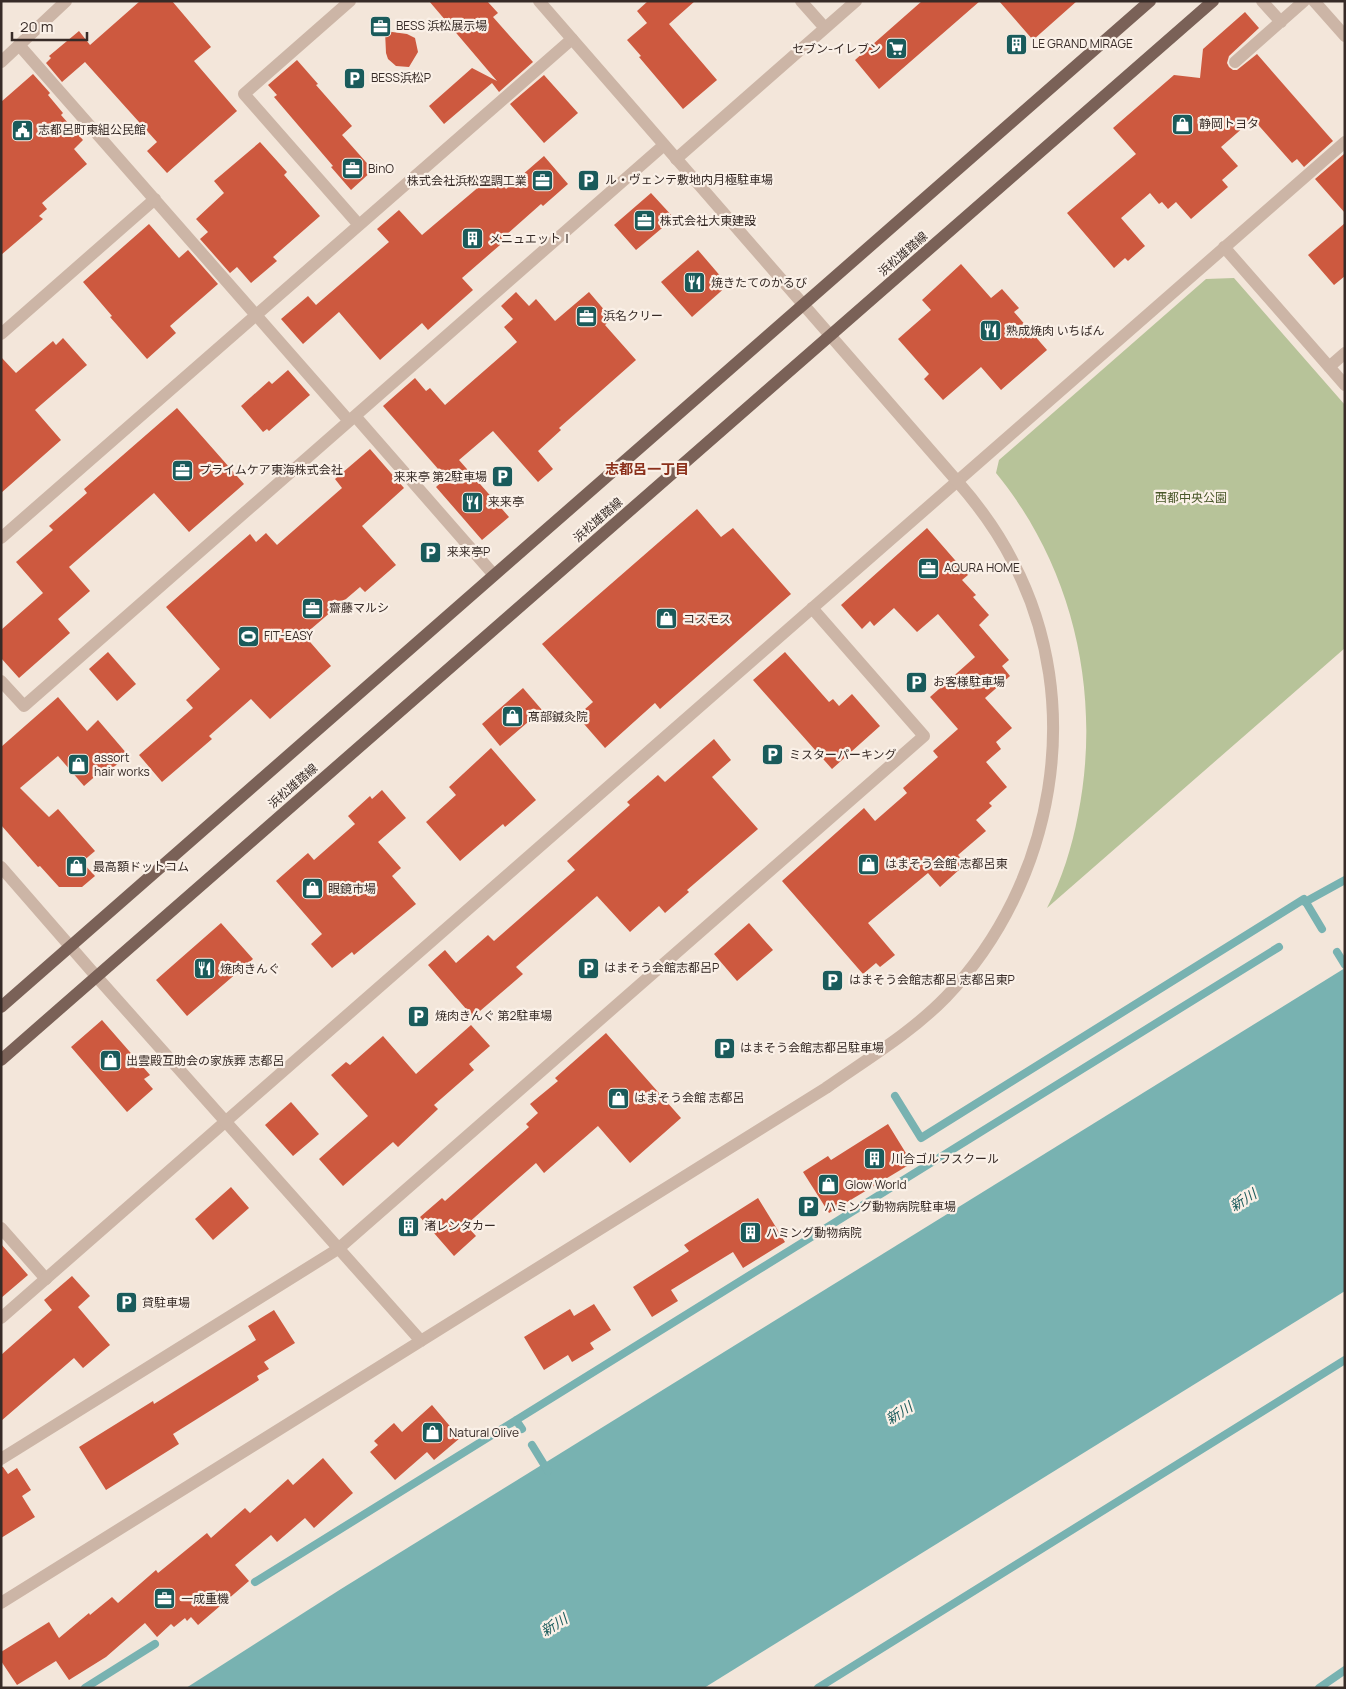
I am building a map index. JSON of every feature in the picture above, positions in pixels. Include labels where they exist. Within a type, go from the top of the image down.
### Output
[{"type":"main road","name":"浜松雄踏線","points":[[1,1007],[1150,1]]},
{"type":"main road","name":"浜松雄踏線","points":[[1,1060],[1213,1]]},
{"type":"street","points":[[1,62],[66,1]]},
{"type":"street","points":[[350,1],[244,94],[359,225]]},
{"type":"street","points":[[1,1604],[826,1088],[886,1048],[921,1021],[946,997],[969,970],[989,943],[1006,915],[1021,885],[1033,854],[1049,789],[1053,723],[1051,690],[1046,657],[1038,625],[1014,563],[979,506],[958,481],[539,1]]},
{"type":"street","points":[[801,1],[825,28]]},
{"type":"street","points":[[676,159],[856,1]]},
{"type":"street","points":[[1262,1],[1280,22]]},
{"type":"street","points":[[1236,62],[1304,1]]},
{"type":"street","points":[[1314,1],[1345,36]]},
{"type":"street","points":[[1,538],[572,39]]},
{"type":"street","points":[[19,45],[256,315],[494,575]]},
{"type":"street","points":[[1,1318],[1345,142]]},
{"type":"street","points":[[1,681],[24,706],[664,145]]},
{"type":"street","points":[[1,334],[155,199]]},
{"type":"street","points":[[1224,247],[1345,385]]},
{"type":"street","points":[[1329,367],[1345,353]]},
{"type":"street","points":[[1,1459],[338,1249],[924,736],[812,608]]},
{"type":"street","points":[[1,867],[420,1341]]},
{"type":"street","points":[[1,1228],[46,1279]]},
{"type":"green space","name":"西都中央公園","points":[[1234,278],[1345,405],[1345,648],[1047,908],[1066,863],[1078,815],[1085,770],[1086,724],[1083,679],[1075,635],[1063,591],[1045,550],[1023,510],[996,473],[999,460],[1206,279]]},
{"type":"water","name":"新川","points":[[1345,968],[1345,1291],[704,1688],[186,1688],[341,1589]]},
{"type":"building","points":[[140,1],[172,1],[211,47],[194,61],[237,111],[167,173],[147,151],[157,142],[85,62],[62,82],[46,63],[51,58],[49,56],[79,31],[90,45]]},
{"type":"building","points":[[429,1],[487,1],[498,13],[493,17],[533,62],[499,92],[492,83],[444,124],[429,106],[472,68],[497,81]]},
{"type":"building","points":[[648,1],[695,1],[669,24],[717,80],[683,109],[627,40],[647,23],[637,11]]},
{"type":"building","name":"セブン-イレブン","points":[[922,1],[980,1],[879,89],[855,60]]},
{"type":"building","name":"LE GRAND MIRAGE","points":[[999,1],[1077,1],[1033,40]]},
{"type":"building","points":[[1245,12],[1259,28],[1229,56],[1227,63],[1229,67],[1237,70],[1257,54],[1333,141],[1304,167],[1297,159],[1292,163],[1253,119],[1221,147],[1238,166],[1222,180],[1228,187],[1191,219],[1176,202],[1168,209],[1162,202],[1159,204],[1150,193],[1121,218],[1145,246],[1128,261],[1125,258],[1114,268],[1067,213],[1136,154],[1113,128],[1174,75],[1200,78],[1203,49]]},
{"type":"building","points":[[385,31],[407,34],[415,38],[418,52],[409,67],[396,66],[388,59]]},
{"type":"building","points":[[297,60],[352,126],[342,135],[373,170],[351,190],[274,97],[277,95],[268,85]]},
{"type":"building","points":[[33,74],[50,93],[48,95],[63,113],[61,115],[83,140],[74,149],[87,164],[42,203],[47,209],[39,216],[43,219],[1,255],[1,102]]},
{"type":"building","points":[[544,75],[578,113],[544,143],[510,104]]},
{"type":"building","points":[[260,142],[287,172],[284,175],[320,216],[273,257],[277,261],[251,283],[237,267],[230,273],[200,239],[208,232],[196,219],[224,193],[214,181]]},
{"type":"building","points":[[1345,155],[1345,213],[1315,179]]},
{"type":"building","points":[[544,156],[568,184],[543,206],[541,204],[498,242],[500,245],[462,278],[473,290],[428,330],[422,323],[380,360],[339,312],[303,344],[281,319],[308,296],[316,305],[389,242],[377,229],[399,210],[422,235],[494,174],[506,189]]},
{"type":"building","points":[[651,193],[674,218],[636,250],[614,225]]},
{"type":"building","points":[[1345,223],[1345,276],[1334,285],[1308,255]]},
{"type":"building","points":[[149,224],[179,258],[188,250],[218,284],[170,326],[176,333],[147,359],[110,317],[112,316],[83,282]]},
{"type":"building","name":"焼きたてのかるび","points":[[698,250],[728,285],[692,317],[661,282]]},
{"type":"building","name":"熟成焼肉 いちばん","points":[[961,264],[991,298],[1002,289],[1019,308],[1014,312],[1047,350],[1001,390],[981,367],[943,400],[924,379],[929,374],[898,339],[931,310],[922,300]]},
{"type":"building","points":[[516,292],[529,306],[536,299],[555,321],[589,292],[612,319],[605,325],[636,360],[559,428],[561,430],[538,451],[553,469],[538,482],[493,431],[459,460],[509,517],[482,540],[436,487],[446,478],[383,406],[415,378],[426,391],[430,388],[445,405],[517,342],[504,327],[513,319],[501,306]]},
{"type":"building","points":[[63,338],[87,365],[35,410],[61,440],[1,493],[1,357],[16,373],[53,341],[56,345]]},
{"type":"building","points":[[288,370],[310,395],[269,431],[267,429],[263,432],[241,406],[269,381],[272,384]]},
{"type":"building","points":[[177,408],[244,484],[189,532],[154,493],[69,567],[90,591],[58,619],[70,633],[19,678],[1,658],[1,630],[43,593],[16,562],[53,530],[49,526],[87,493],[84,489]]},
{"type":"building","points":[[370,449],[404,488],[362,526],[396,565],[365,592],[360,587],[304,635],[331,666],[270,719],[251,699],[209,736],[212,739],[162,782],[139,755],[193,708],[186,700],[220,669],[166,607],[250,534],[256,542],[266,533],[277,545],[342,488],[335,479]]},
{"type":"building","name":"コスモス","points":[[697,509],[721,537],[733,528],[791,594],[660,709],[655,703],[605,748],[577,716],[593,702],[542,644]]},
{"type":"building","points":[[927,528],[968,575],[962,580],[976,595],[973,597],[989,615],[979,625],[1009,660],[1002,666],[1010,676],[985,698],[1012,728],[996,742],[1001,749],[986,762],[1007,787],[989,803],[992,806],[976,820],[986,831],[958,855],[964,862],[958,868],[960,869],[940,887],[928,873],[868,923],[895,955],[880,967],[876,963],[863,974],[782,881],[864,808],[875,821],[907,793],[903,788],[938,757],[933,751],[958,729],[930,697],[975,657],[938,614],[917,632],[894,608],[874,626],[870,621],[862,629],[841,605]]},
{"type":"building","points":[[108,652],[136,684],[117,701],[89,669]]},
{"type":"building","points":[[785,652],[829,702],[833,699],[839,706],[852,694],[880,726],[832,769],[753,680]]},
{"type":"building","points":[[523,688],[542,710],[500,746],[482,724]]},
{"type":"building","points":[[58,697],[87,731],[98,720],[128,755],[102,777],[99,773],[84,786],[58,756],[20,788],[49,817],[58,809],[95,851],[82,862],[95,876],[82,887],[59,887],[40,866],[38,867],[1,825],[1,747]]},
{"type":"building","points":[[714,739],[731,760],[712,777],[758,829],[687,890],[689,892],[665,913],[659,906],[630,932],[597,896],[516,967],[523,974],[473,1017],[428,965],[445,950],[456,963],[488,935],[494,941],[575,870],[567,861],[630,805],[627,802],[658,775],[665,782]]},
{"type":"building","points":[[491,748],[536,800],[505,827],[503,824],[460,861],[426,822],[456,795],[449,787]]},
{"type":"building","points":[[382,790],[406,818],[378,842],[401,868],[392,876],[416,904],[354,955],[352,952],[332,968],[311,944],[322,934],[276,881],[308,853],[314,860],[355,824],[348,816],[370,796],[372,799]]},
{"type":"building","name":"焼肉きんぐ","points":[[221,923],[253,959],[187,1016],[156,980]]},
{"type":"building","points":[[749,923],[773,950],[737,981],[714,954]]},
{"type":"building","name":"出雲殿互助会の家族葬 志都呂","points":[[102,1020],[150,1075],[144,1079],[153,1089],[127,1112],[71,1047]]},
{"type":"building","points":[[471,1025],[490,1046],[469,1064],[474,1070],[434,1105],[438,1109],[398,1147],[393,1142],[343,1186],[319,1159],[368,1116],[331,1075],[346,1062],[350,1065],[383,1036],[416,1074]]},
{"type":"building","points":[[606,1033],[681,1118],[630,1163],[598,1126],[544,1173],[536,1163],[466,1225],[476,1236],[454,1256],[420,1217],[442,1198],[445,1201],[529,1127],[526,1124],[538,1113],[530,1104],[558,1081],[555,1078]]},
{"type":"building","points":[[291,1102],[319,1134],[293,1156],[265,1125]]},
{"type":"building","name":"川合ゴルフスクール","points":[[888,1124],[912,1163],[829,1213],[803,1172],[828,1156],[831,1160]]},
{"type":"building","points":[[231,1187],[249,1208],[213,1240],[195,1219]]},
{"type":"building","points":[[758,1198],[785,1242],[743,1268],[733,1252],[671,1290],[678,1301],[652,1317],[633,1287],[689,1251],[684,1245]]},
{"type":"building","points":[[1,1244],[28,1275],[1,1298]]},
{"type":"building","points":[[72,1276],[90,1296],[78,1307],[110,1345],[83,1368],[74,1358],[1,1421],[1,1355],[52,1310],[44,1300]]},
{"type":"building","points":[[594,1304],[611,1330],[590,1343],[594,1349],[572,1362],[568,1355],[544,1370],[524,1337],[570,1309],[574,1316]]},
{"type":"building","points":[[274,1310],[295,1343],[264,1362],[269,1369],[257,1376],[259,1380],[173,1434],[179,1444],[106,1490],[79,1447],[153,1401],[154,1404],[256,1340],[248,1326]]},
{"type":"building","points":[[432,1405],[460,1438],[434,1460],[427,1452],[395,1480],[370,1452],[378,1445],[374,1441],[394,1423],[402,1432]]},
{"type":"building","points":[[323,1458],[353,1493],[314,1528],[305,1518],[277,1542],[271,1535],[235,1565],[249,1581],[198,1625],[191,1617],[187,1621],[185,1618],[174,1627],[171,1624],[157,1637],[145,1623],[106,1657],[69,1680],[56,1661],[17,1685],[1,1661],[1,1652],[49,1622],[59,1638],[112,1597],[118,1603],[156,1570],[158,1573],[207,1533],[211,1538],[245,1508],[250,1513],[288,1479],[293,1485]]},
{"type":"building","points":[[1,1467],[8,1474],[17,1468],[31,1490],[22,1496],[35,1517],[1,1538]]},
{"type":"waterway","points":[[1305,902],[1345,880]]},
{"type":"waterway","points":[[895,1096],[921,1138],[1304,899],[1322,929]]},
{"type":"waterway","points":[[255,1582],[1279,947]]},
{"type":"waterway","points":[[1337,952],[1345,965]]},
{"type":"waterway","points":[[818,1688],[1345,1360]]},
{"type":"waterway","points":[[516,1420],[522,1429]]},
{"type":"waterway","points":[[532,1445],[548,1471]]},
{"type":"waterway","points":[[85,1688],[155,1644]]},
{"type":"waterway","points":[[1319,1688],[1345,1670]]},
{"type":"place","name":"BESS 浜松展示場","points":[[380,26]]},
{"type":"place","name":"LE GRAND MIRAGE","points":[[1016,44]]},
{"type":"place","name":"セブン-イレブン","points":[[897,49]]},
{"type":"place","name":"BESS浜松P","points":[[355,78]]},
{"type":"place","name":"静岡トヨタ","points":[[1183,124]]},
{"type":"place","name":"志都呂町東組公民館","points":[[22,130]]},
{"type":"place","name":"BinO","points":[[352,169]]},
{"type":"place","name":"ル・ヴェンテ敷地内月極駐車場","points":[[589,180]]},
{"type":"place","name":"株式会社浜松空調工業","points":[[543,181]]},
{"type":"place","name":"株式会社大東建設","points":[[644,221]]},
{"type":"place","name":"メニュエットⅠ","points":[[473,239]]},
{"type":"place","name":"焼きたてのかるび","points":[[695,283]]},
{"type":"place","name":"浜名クリー","points":[[587,316]]},
{"type":"place","name":"熟成焼肉 いちばん","points":[[990,331]]},
{"type":"place","name":"プライムケア東海株式会社","points":[[183,470]]},
{"type":"place","name":"来来亭 第2駐車場","points":[[503,477]]},
{"type":"place","name":"来来亭","points":[[472,502]]},
{"type":"place","name":"来来亭P","points":[[431,552]]},
{"type":"place","name":"AQURA HOME","points":[[928,568]]},
{"type":"place","name":"齋藤マルシ","points":[[313,608]]},
{"type":"place","name":"コスモス","points":[[667,619]]},
{"type":"place","name":"FIT-EASY","points":[[248,636]]},
{"type":"place","name":"お客様駐車場","points":[[917,682]]},
{"type":"place","name":"髙部鍼灸院","points":[[512,717]]},
{"type":"place","name":"ミスターパーキング","points":[[773,755]]},
{"type":"place","name":"assort hair works","points":[[78,765]]},
{"type":"place","name":"はまそう会館 志都呂東","points":[[869,864]]},
{"type":"place","name":"最高額ドットコム","points":[[77,867]]},
{"type":"place","name":"眼鏡市場","points":[[312,889]]},
{"type":"place","name":"はまそう会館志都呂P","points":[[588,968]]},
{"type":"place","name":"焼肉きんぐ","points":[[204,969]]},
{"type":"place","name":"はまそう会館志都呂 志都呂東P","points":[[833,980]]},
{"type":"place","name":"焼肉きんぐ 第2駐車場","points":[[419,1016]]},
{"type":"place","name":"はまそう会館志都呂駐車場","points":[[724,1048]]},
{"type":"place","name":"出雲殿互助会の家族葬 志都呂","points":[[110,1061]]},
{"type":"place","name":"はまそう会館 志都呂","points":[[618,1098]]},
{"type":"place","name":"川合ゴルフスクール","points":[[875,1159]]},
{"type":"place","name":"Glow World","points":[[829,1185]]},
{"type":"place","name":"ハミング動物病院駐車場","points":[[808,1207]]},
{"type":"place","name":"渚レンタカー","points":[[408,1226]]},
{"type":"place","name":"ハミング動物病院","points":[[750,1233]]},
{"type":"place","name":"貸駐車場","points":[[126,1303]]},
{"type":"place","name":"Natural Olive","points":[[433,1433]]},
{"type":"place","name":"一成重機","points":[[165,1599]]},
{"type":"district","name":"志都呂一丁目","points":[[647,469]]}]
